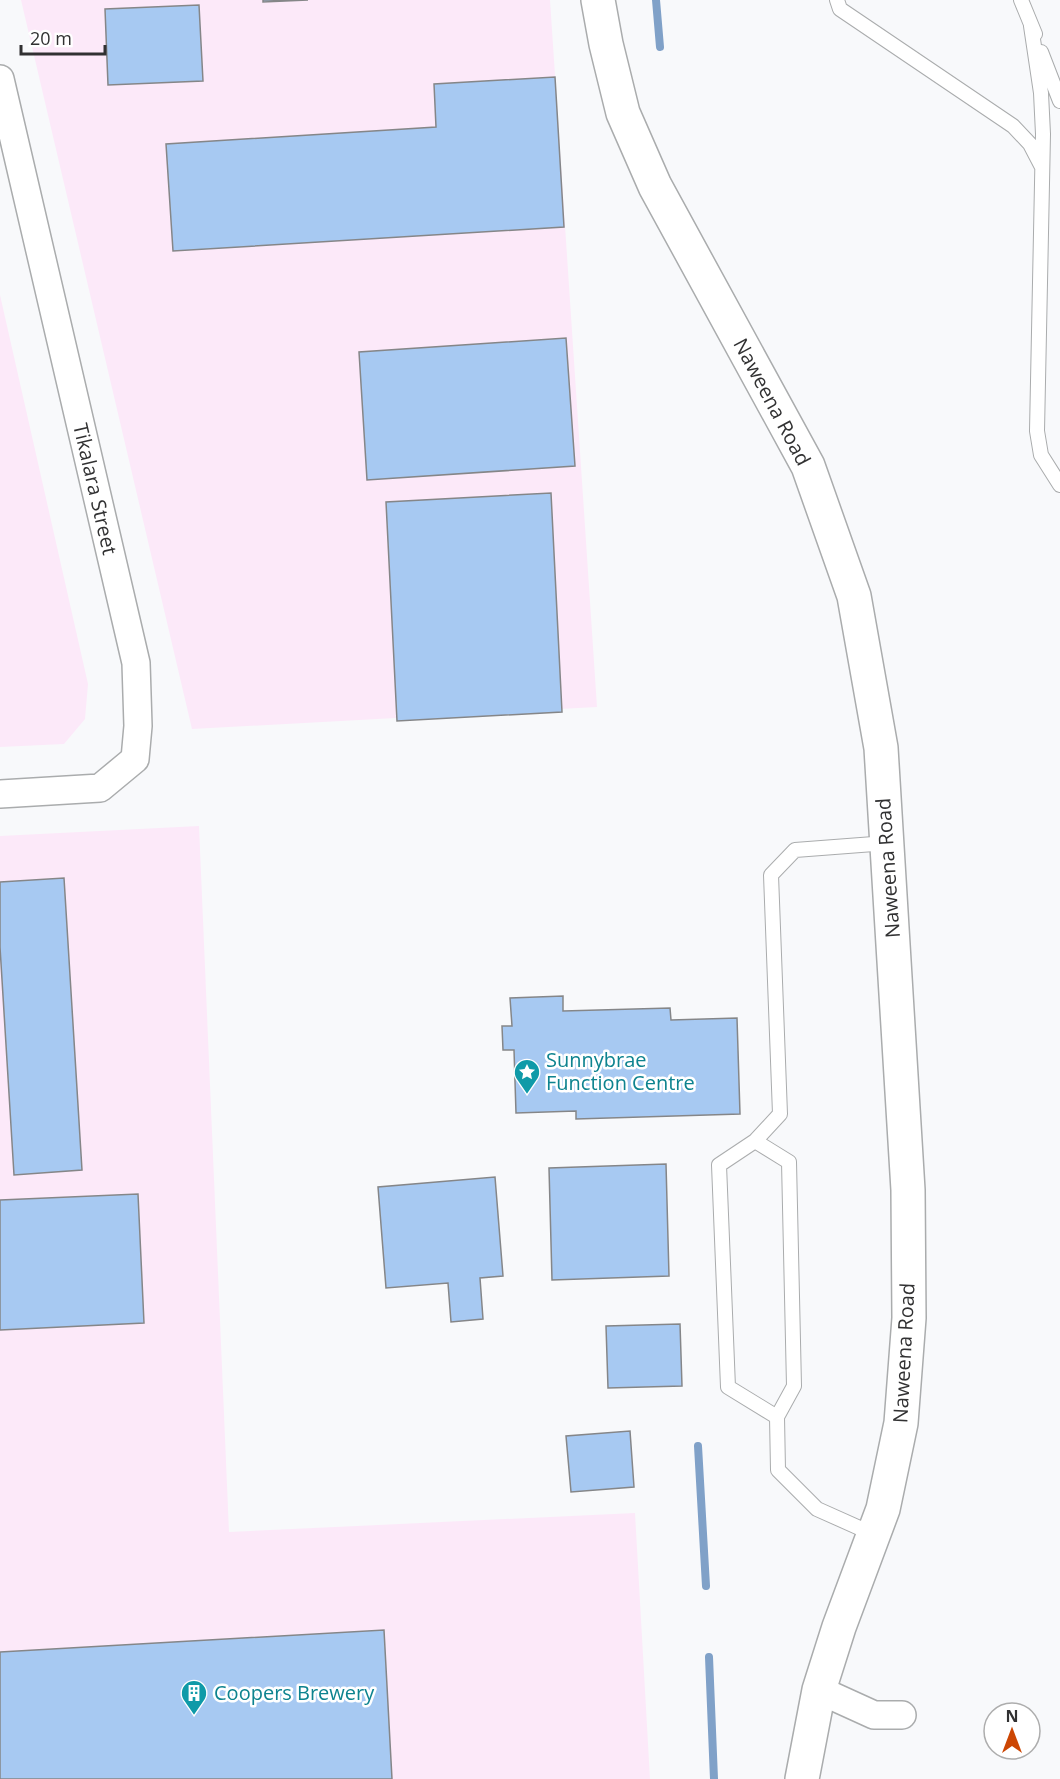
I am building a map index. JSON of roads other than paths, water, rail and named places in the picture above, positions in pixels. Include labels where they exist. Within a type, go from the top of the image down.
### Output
[{"type":"street","name":"Naweena Road","points":[[598,0],[623,113],[655,186],[808,466],[854,596],[881,748],[908,1191],[909,1318],[901,1423],[883,1509],[819,1690],[802,1779]]},
{"type":"street","name":"Tikalara Street","points":[[0,79],[136,663],[138,726],[135,759],[100,788],[0,794]]},
{"type":"street","points":[[819,1690],[874,1715],[902,1715]]},
{"type":"lane","points":[[837,0],[840,9],[1013,126],[1030,144],[1043,169]]},
{"type":"lane","points":[[1021,0],[1060,101]]},
{"type":"lane","points":[[1031,26],[1041,93],[1043,169],[1038,442],[1041,455],[1060,485]]},
{"type":"lane","points":[[777,1417],[728,1387],[719,1165],[755,1141],[780,1114],[771,875],[795,850],[887,843]]},
{"type":"lane","points":[[755,1141],[789,1162],[794,1386],[777,1417],[778,1470],[817,1509],[873,1534]]},
{"type":"waterway","points":[[656,0],[660,47]]},
{"type":"waterway","points":[[698,1446],[706,1586]]},
{"type":"waterway","points":[[709,1657],[714,1779]]},
{"type":"place","name":"Sunnybrae Function Centre","points":[[527,1095]]},
{"type":"place","name":"Coopers Brewery","points":[[194,1716]]}]
